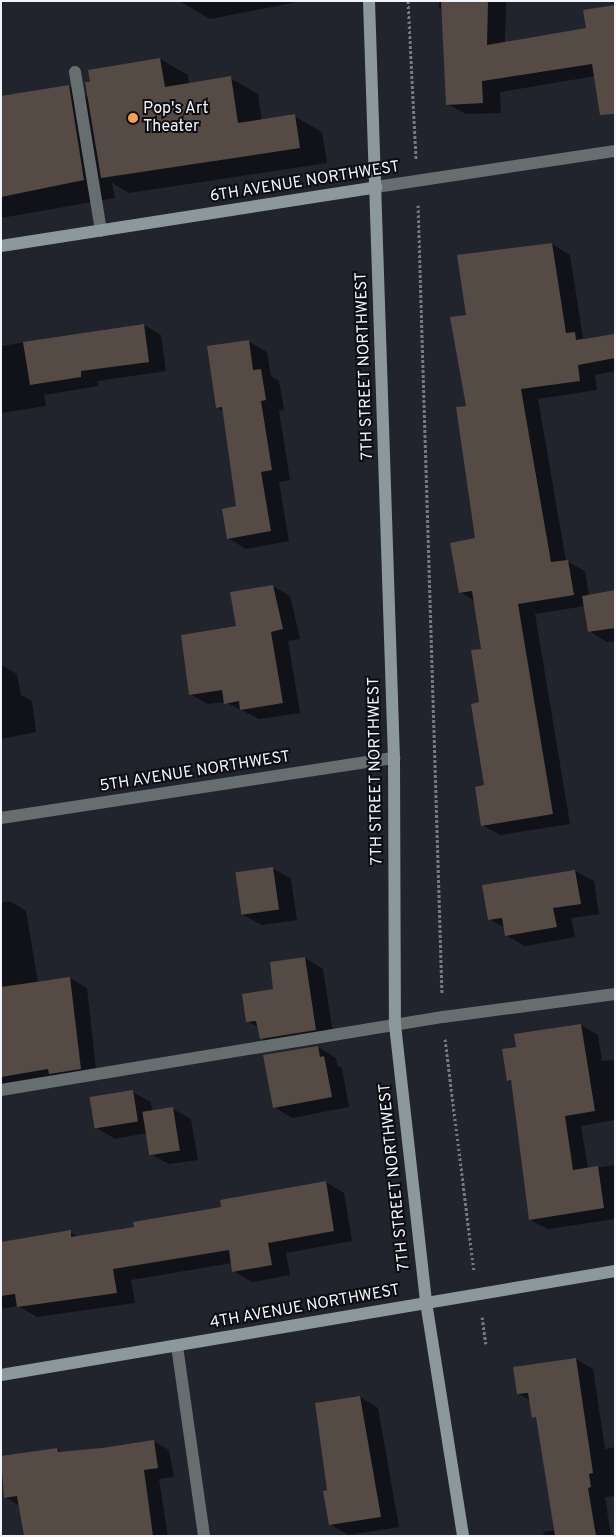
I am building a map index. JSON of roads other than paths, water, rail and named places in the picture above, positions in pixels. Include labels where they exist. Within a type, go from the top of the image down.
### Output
[{"type":"main road","name":"7TH STREET NORTHWEST","points":[[369,1],[394,758],[395,1025],[426,1302],[463,1536]]},
{"type":"main road","name":"6TH AVENUE NORTHWEST","points":[[1,246],[376,187]]},
{"type":"main road","name":"4TH AVENUE NORTHWEST","points":[[1,1375],[615,1271]]},
{"type":"street","points":[[75,72],[101,231]]},
{"type":"street","name":"6TH AVENUE NORTHWEST","points":[[376,187],[615,151]]},
{"type":"street","name":"5TH AVENUE NORTHWEST","points":[[1,818],[394,758]]},
{"type":"street","points":[[1,1090],[442,1017],[615,994]]},
{"type":"street","points":[[176,1346],[204,1536]]},
{"type":"place","name":"Pop's Art Theater","points":[[133,118]]}]
